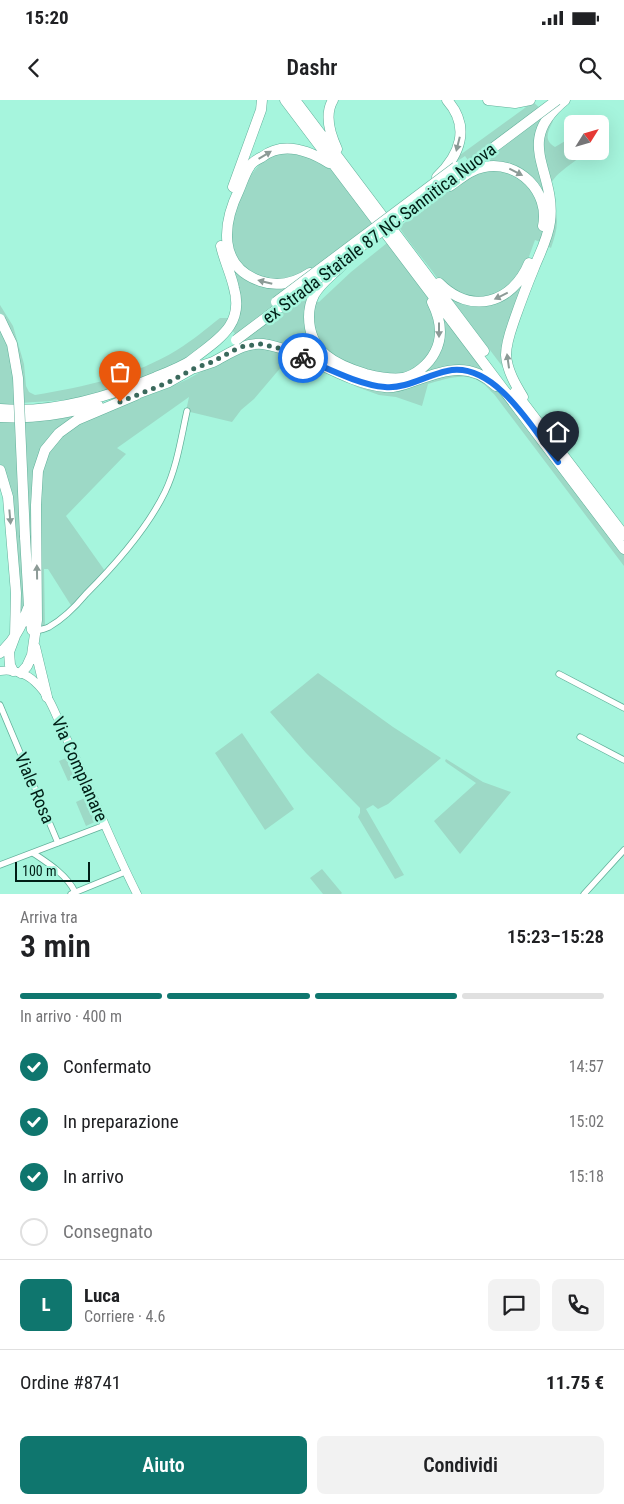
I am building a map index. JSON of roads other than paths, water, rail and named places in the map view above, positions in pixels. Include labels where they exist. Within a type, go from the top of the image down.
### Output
[{"type":"highway","points":[[262,100],[261,110],[231,207],[226,231],[227,244],[235,263],[244,272],[253,278],[269,284],[280,284],[300,279],[327,264]]},
{"type":"highway","points":[[285,100],[624,548]]},
{"type":"highway","points":[[295,100],[624,535]]},
{"type":"highway","points":[[333,100],[330,106],[329,130],[336,148],[354,178]]},
{"type":"highway","points":[[425,195],[449,164],[456,152],[460,139],[457,114],[447,100]]},
{"type":"highway","points":[[488,100],[515,103],[530,100]]},
{"type":"highway","name":"ex Strada Statale 87 NC Sannitica Nuova","points":[[0,417],[27,418],[65,414],[136,395],[169,382],[350,256],[545,100]]},
{"type":"highway","name":"ex Strada Statale 87 NC Sannitica Nuova","points":[[234,338],[327,264],[557,100]]},
{"type":"highway","points":[[414,258],[425,266],[448,292],[465,300],[483,301],[499,298],[514,287],[524,274],[549,229],[551,210],[548,188],[539,156],[539,137],[547,118],[565,100]]},
{"type":"highway","points":[[334,166],[316,155],[284,147],[267,153],[250,165],[222,218],[220,242],[236,298],[234,338],[287,350],[386,387],[402,385],[451,370],[469,370],[488,379],[515,404]]},
{"type":"highway","points":[[425,195],[444,190],[467,174],[483,167],[492,166],[509,168],[524,176],[531,182],[540,198],[544,214],[540,244],[508,340],[506,355],[509,371],[547,434]]},
{"type":"highway","points":[[350,256],[326,279],[314,295],[309,313],[309,327],[316,344],[323,352],[332,360],[358,376],[390,379],[404,378],[423,368],[434,355],[441,333],[440,324],[437,313],[414,270]]},
{"type":"highway","points":[[0,319],[12,344],[18,378],[29,608],[39,667],[47,697]]},
{"type":"highway","name":"ex Strada Statale 87 NC Sannitica Nuova","points":[[0,409],[55,407],[109,396],[192,365]]},
{"type":"highway","points":[[0,470],[8,497],[16,592],[15,636],[9,652],[10,665],[17,672],[30,660],[35,636],[38,611],[36,497],[38,471],[45,450],[59,433],[72,423],[136,395]]},
{"type":"highway","points":[[0,653],[23,624],[29,608]]},
{"type":"highway","points":[[15,636],[22,630],[26,630],[35,636]]},
{"type":"main road","points":[[0,670],[17,672]]},
{"type":"main road","name":"Via Complanare","points":[[17,672],[35,682],[47,697],[87,781],[125,872],[137,894]]},
{"type":"street","points":[[35,636],[48,628],[81,600],[104,576],[146,521],[164,493],[172,473],[187,411]]},
{"type":"street","points":[[560,674],[624,708]]},
{"type":"street","name":"Viale Rosa","points":[[0,705],[58,843]]},
{"type":"street","points":[[580,736],[624,760]]},
{"type":"street","points":[[1,864],[105,825]]},
{"type":"street","points":[[584,894],[624,850]]},
{"type":"street","points":[[33,853],[48,862],[64,876],[73,893],[125,872]]}]
